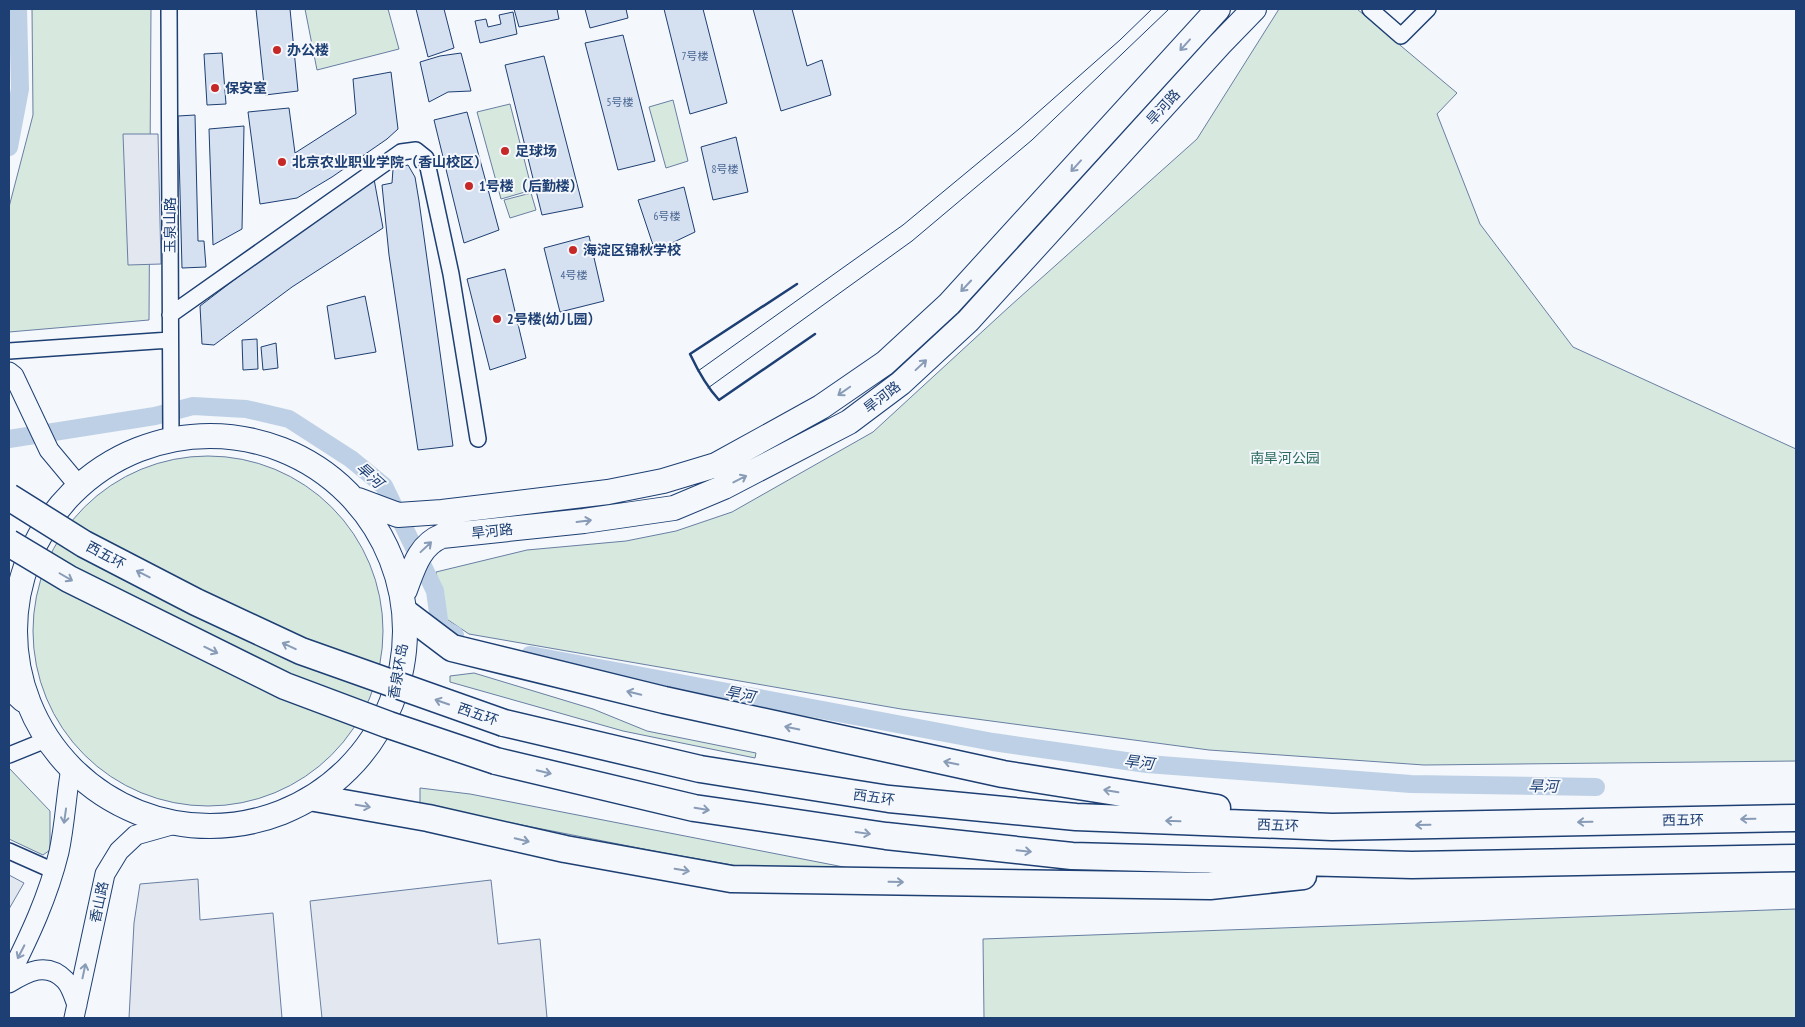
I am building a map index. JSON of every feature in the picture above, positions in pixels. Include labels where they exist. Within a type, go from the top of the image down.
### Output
[{"type":"highway","name":"西五环","points":[[9,497],[93,548],[196,602],[301,651],[504,723],[700,769],[889,800],[1076,818],[1332,827],[1796,818]]},
{"type":"highway","points":[[9,543],[69,579],[285,686],[389,725],[496,760],[694,808],[886,836],[1072,856],[1412,865],[1796,858]]},
{"type":"highway","points":[[406,602],[452,648],[664,700],[1003,774],[1332,827]]},
{"type":"highway","points":[[315,798],[428,818],[564,849],[731,879],[1210,886],[1412,865]]},
{"type":"main road","name":"旱河路","points":[[358,500],[398,515],[442,512],[608,492],[654,483],[716,465],[821,407],[885,363],[949,304],[1218,9]]},
{"type":"main road","name":"旱河路","points":[[406,602],[419,554],[436,538],[584,521],[674,508],[724,487],[849,422],[901,383],[968,321],[1254,9]]},
{"type":"main road","name":"香泉环岛","points":[[170,435],[260,440],[324,470],[358,500],[381,535],[406,602],[394,701],[348,772],[315,798],[289,811],[230,826],[175,824],[124,807],[71,768],[46,740],[16,696],[14,595],[40,535],[79,486],[123,455],[170,435]]},
{"type":"street","name":"玉泉山路","points":[[169,9],[170,435]]},
{"type":"street","points":[[1370,9],[1401,36],[1428,9]]},
{"type":"street","points":[[170,315],[400,152],[416,150],[426,158],[451,274],[478,439]]},
{"type":"street","points":[[9,351],[170,340]]},
{"type":"street","points":[[9,372],[14,376],[49,450],[79,486]]},
{"type":"street","points":[[9,755],[46,740]]},
{"type":"street","points":[[9,977],[46,900],[63,832],[71,768]]},
{"type":"street","name":"香山路","points":[[76,1012],[105,874],[119,851],[136,835],[175,824]]},
{"type":"street","points":[[9,851],[54,871]]},
{"type":"street","points":[[9,983],[31,970],[51,970],[66,981],[76,1012]]},
{"type":"green space","points":[[32,9],[151,9],[149,320],[9,332],[9,207],[33,115]]},
{"type":"green space","points":[[305,9],[388,9],[399,49],[317,70]]},
{"type":"green space","name":"南旱河公园","points":[[1279,9],[1357,9],[1457,93],[1437,114],[1480,224],[1573,347],[1796,449],[1796,761],[1424,765],[1209,750],[901,709],[469,634],[445,618],[436,572],[527,550],[626,541],[676,531],[732,512],[873,432],[1197,139]]},
{"type":"green space","points":[[673,100],[688,161],[666,168],[649,107]]},
{"type":"green space","name":"足球场","points":[[510,104],[532,190],[501,199],[477,112]]},
{"type":"green space","points":[[531,193],[536,210],[510,218],[504,200]]},
{"type":"green space","points":[[208,456],[242,459],[275,469],[305,486],[332,507],[353,534],[370,564],[380,597],[383,631],[380,665],[370,698],[353,728],[332,755],[305,776],[275,793],[242,803],[208,806],[174,803],[141,793],[111,776],[84,755],[63,728],[46,698],[36,665],[33,631],[36,597],[46,564],[63,534],[84,507],[111,486],[141,469],[174,459]]},
{"type":"green space","points":[[474,673],[593,709],[647,731],[756,753],[755,758],[623,731],[450,682],[450,676]]},
{"type":"green space","points":[[9,768],[50,811],[50,850],[43,855],[9,839]]},
{"type":"green space","points":[[420,788],[470,794],[864,871],[738,866],[664,853],[420,805]]},
{"type":"green space","points":[[1796,909],[1796,1018],[984,1018],[983,939]]},
{"type":"shaded area","points":[[123,134],[158,134],[161,264],[128,265]]},
{"type":"shaded area","points":[[9,875],[24,883],[9,909]]},
{"type":"shaded area","points":[[198,879],[200,920],[273,913],[282,1018],[129,1018],[134,923],[140,884]]},
{"type":"shaded area","points":[[491,880],[498,944],[540,939],[547,1018],[322,1018],[310,901]]},
{"type":"building","name":"办公楼","points":[[256,9],[290,9],[298,91],[265,95]]},
{"type":"building","points":[[416,9],[444,9],[454,48],[428,57]]},
{"type":"building","points":[[514,9],[557,9],[559,19],[519,27]]},
{"type":"building","points":[[585,9],[626,9],[628,18],[590,28]]},
{"type":"building","points":[[664,9],[703,9],[727,103],[690,114]]},
{"type":"building","points":[[753,9],[792,9],[807,66],[822,60],[831,95],[781,111]]},
{"type":"building","points":[[513,12],[517,34],[480,43],[475,21],[486,19],[488,27],[501,24],[499,15]]},
{"type":"building","points":[[623,35],[655,161],[618,170],[585,43]]},
{"type":"building","name":"保安室","points":[[222,53],[226,104],[207,105],[204,54]]},
{"type":"building","points":[[461,53],[471,91],[448,92],[429,102],[420,62],[440,56]]},
{"type":"building","points":[[544,56],[583,207],[542,215],[505,65]]},
{"type":"building","points":[[391,72],[398,129],[387,139],[332,177],[297,198],[260,204],[248,112],[289,108],[295,153],[356,114],[353,79]]},
{"type":"building","name":"1号楼（后勤楼）","points":[[467,112],[499,230],[464,243],[434,120]]},
{"type":"building","points":[[195,115],[198,241],[204,241],[206,267],[182,268],[178,116]]},
{"type":"building","points":[[244,126],[242,229],[213,245],[209,129]]},
{"type":"building","points":[[736,137],[748,192],[713,200],[701,147]]},
{"type":"building","points":[[408,165],[415,177],[419,201],[453,446],[418,450],[389,255],[382,185],[392,183],[393,169]]},
{"type":"building","points":[[374,179],[383,228],[292,287],[214,345],[202,344],[200,306],[264,257]]},
{"type":"building","points":[[684,187],[695,232],[655,251],[638,200]]},
{"type":"building","points":[[589,236],[604,301],[560,312],[544,248]]},
{"type":"building","name":"2号楼(幼儿园）","points":[[505,269],[526,358],[490,370],[467,279]]},
{"type":"building","points":[[365,296],[376,352],[335,359],[327,306]]},
{"type":"building","points":[[257,339],[258,369],[243,370],[242,340]]},
{"type":"building","points":[[276,343],[278,368],[263,370],[261,347]]},
{"type":"waterway","name":"旱河","points":[[9,147],[20,89],[18,9]]},
{"type":"waterway","name":"旱河","points":[[9,439],[155,416],[193,406],[246,409],[289,419],[351,459],[384,486],[435,591],[440,627],[455,635]]},
{"type":"waterway","name":"旱河","points":[[530,655],[993,742],[1147,764],[1411,784],[1596,787]]},
{"type":"tram line","points":[[698,371],[903,225],[1019,129],[1120,40],[1152,9]]},
{"type":"tram line","points":[[708,388],[912,241],[1032,140],[1169,9]]},
{"type":"wall","points":[[797,284],[690,354],[703,378],[719,400],[815,334]]},
{"type":"place","name":"办公楼","points":[[277,50]]},
{"type":"place","name":"保安室","points":[[215,88]]},
{"type":"place","name":"足球场","points":[[505,151]]},
{"type":"place","name":"北京农业职业学院（香山校区）","points":[[282,162]]},
{"type":"place","name":"1号楼（后勤楼）","points":[[469,186]]},
{"type":"place","name":"海淀区锦秋学校","points":[[573,250]]},
{"type":"place","name":"2号楼(幼儿园）","points":[[497,319]]}]
